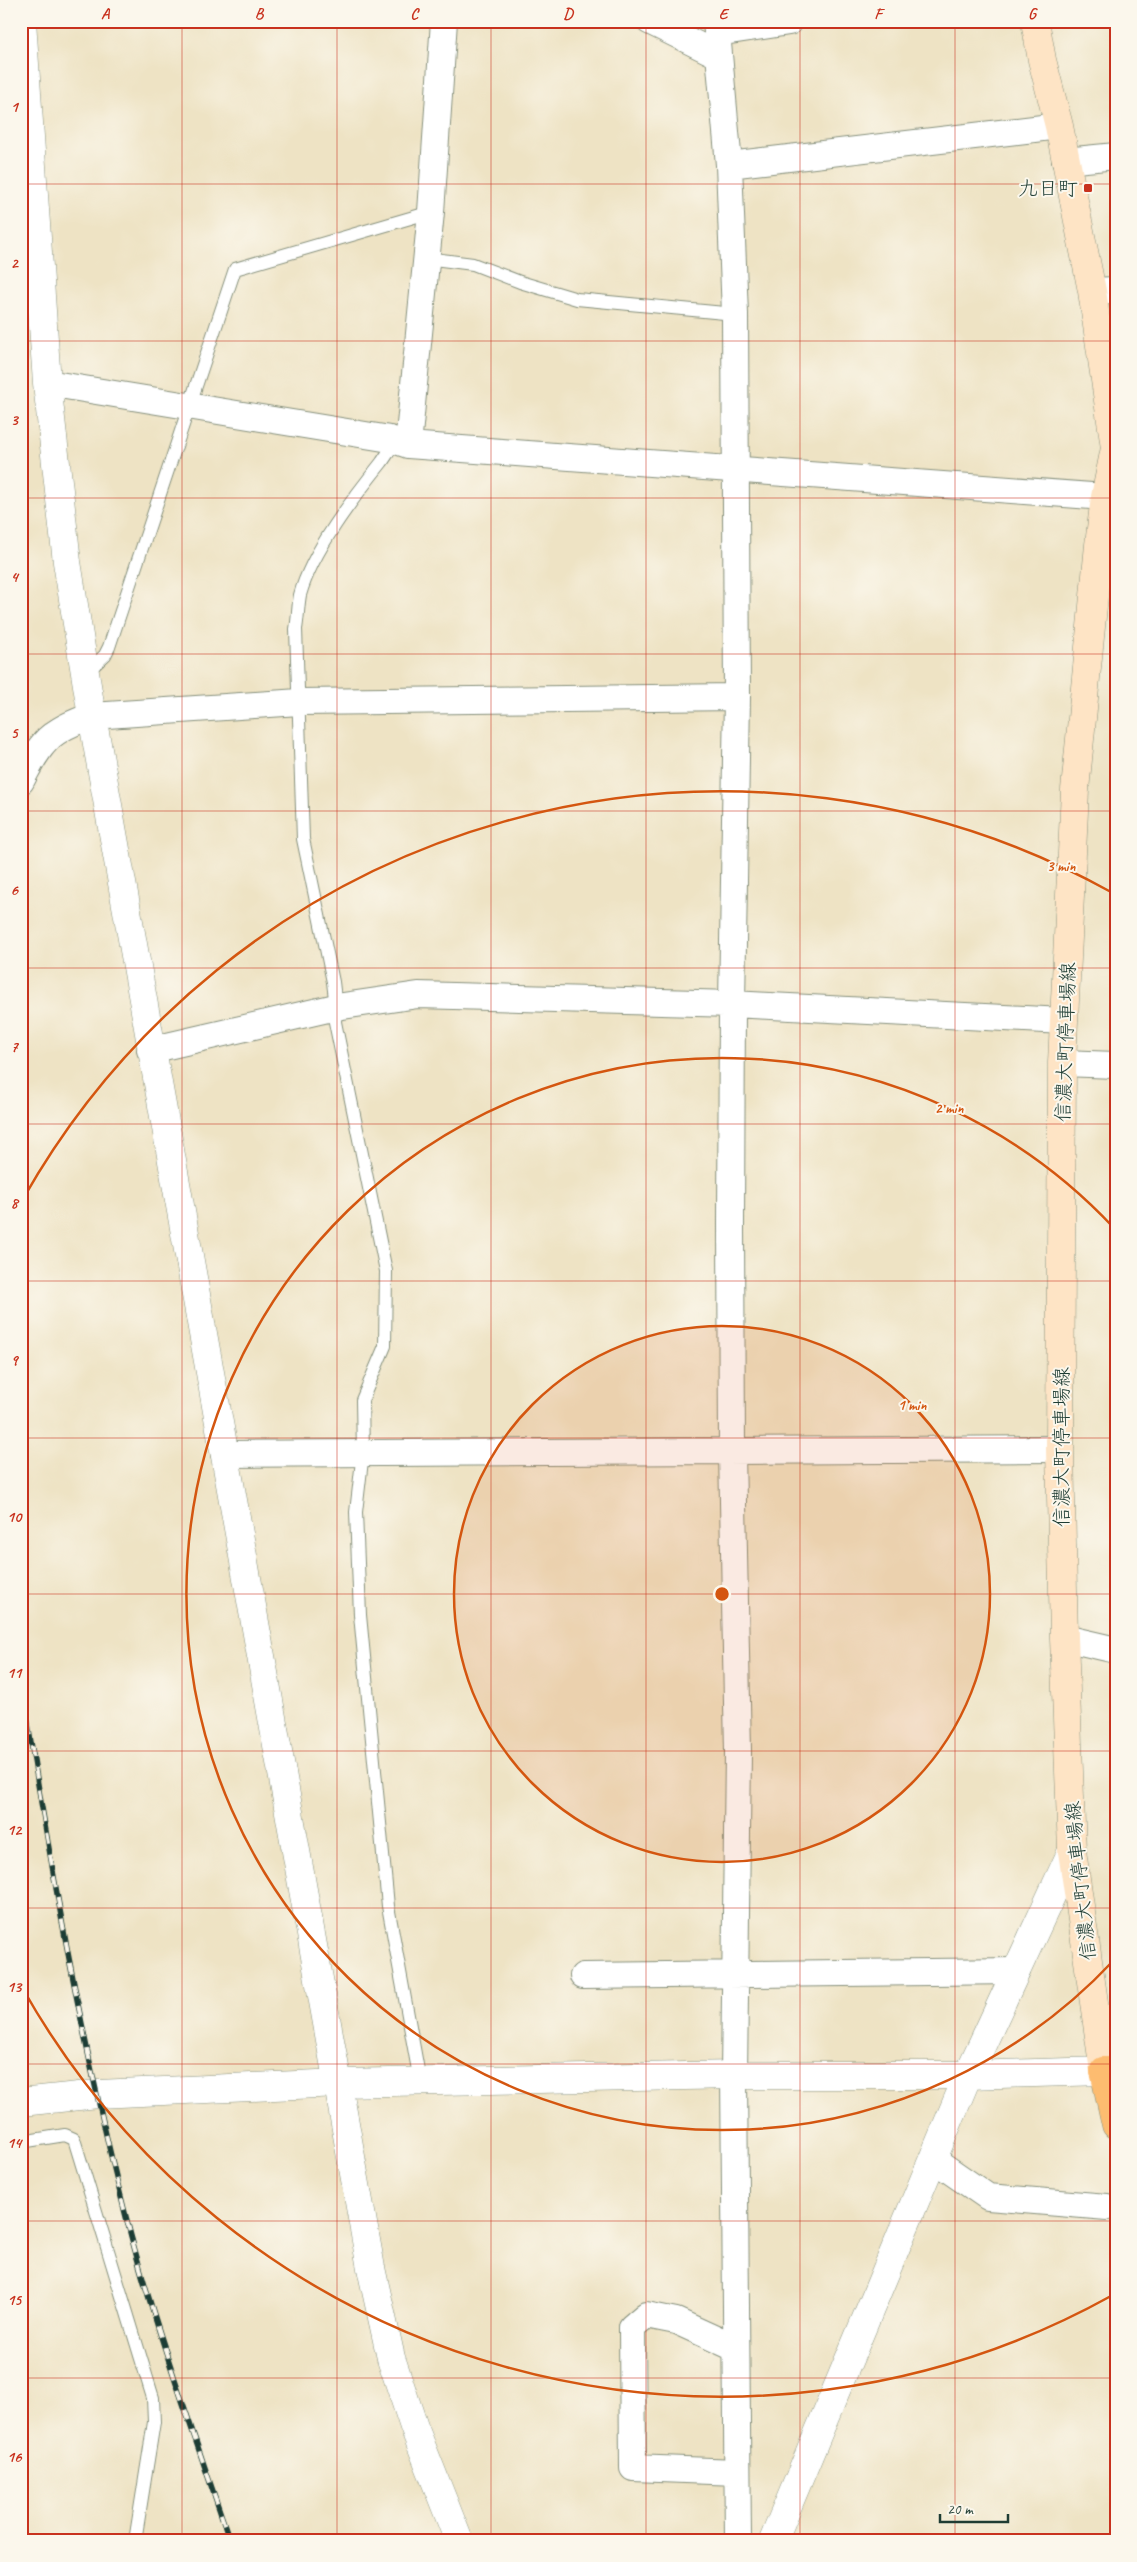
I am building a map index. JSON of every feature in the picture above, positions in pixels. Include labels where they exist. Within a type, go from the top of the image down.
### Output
[{"type":"main road","name":"信濃大町停車場線","points":[[1035,21],[1065,161],[1104,290],[1116,448],[1105,497],[1107,552],[1075,790],[1062,1063],[1060,1450],[1064,1638],[1072,1851],[1110,2071]]},
{"type":"main road","points":[[1110,2071],[1116,2125]]},
{"type":"street","points":[[22,21],[47,383],[67,562],[92,716],[150,1050],[339,2083],[371,2268],[391,2358],[414,2428],[459,2541]]},
{"type":"street","points":[[399,442],[431,212],[444,21]]},
{"type":"street","points":[[650,21],[717,36],[789,22]]},
{"type":"street","points":[[717,36],[729,165],[735,314],[736,697],[732,1004],[732,1452],[738,1752],[734,2075],[738,2541]]},
{"type":"street","points":[[729,165],[1059,126]]},
{"type":"street","points":[[1065,161],[1116,156]]},
{"type":"street","points":[[47,383],[399,442],[511,454],[1105,497]]},
{"type":"street","points":[[21,781],[44,741],[65,724],[92,716],[299,702],[736,697]]},
{"type":"street","points":[[150,1050],[336,1007],[418,995],[732,1004],[1064,1021]]},
{"type":"street","points":[[1062,1063],[1116,1065]]},
{"type":"street","points":[[224,1454],[1060,1450]]},
{"type":"street","points":[[1064,1638],[1116,1650]]},
{"type":"street","points":[[773,2541],[968,2075],[1072,1851]]},
{"type":"street","points":[[584,1976],[1016,1971]]},
{"type":"street","points":[[21,2102],[98,2094],[339,2083],[734,2075],[968,2075],[1110,2071]]},
{"type":"street","points":[[932,2159],[988,2197],[1107,2207]]},
{"type":"street","points":[[735,2348],[676,2322],[646,2315],[632,2327],[633,2468],[738,2472]]},
{"type":"lane","points":[[86,674],[105,655],[109,647],[235,269],[431,212]]},
{"type":"lane","points":[[426,258],[473,264],[520,282],[577,299],[735,314]]},
{"type":"lane","points":[[399,442],[388,453],[339,520],[313,565],[300,595],[296,629],[303,838],[336,1007],[334,1022],[386,1272],[385,1346],[362,1400],[363,1452],[356,1512],[360,1615],[388,1906],[420,2082]]},
{"type":"lane","points":[[21,2142],[65,2136],[74,2139],[153,2398],[154,2422],[135,2541]]},
{"type":"railway","points":[[21,1681],[69,1960],[114,2167],[131,2236],[154,2313],[230,2541]]},
{"type":"place","name":"九日町","points":[[1088,188]]}]
